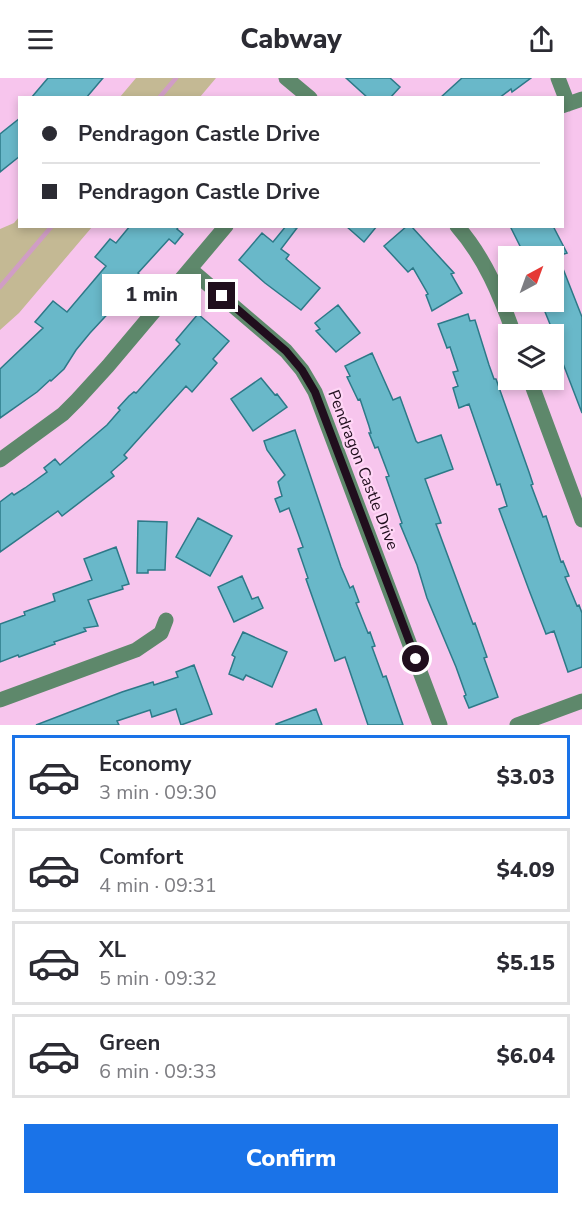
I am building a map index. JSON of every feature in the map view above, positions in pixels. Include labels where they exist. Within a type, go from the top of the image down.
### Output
[{"type":"street","points":[[286,78],[308,96]]},
{"type":"street","points":[[558,78],[571,103]]},
{"type":"street","points":[[0,460],[63,414],[78,400],[224,228]]},
{"type":"street","points":[[459,228],[483,261],[510,324]]},
{"type":"street","name":"Pendragon Castle Drive","points":[[190,269],[286,351],[302,370],[315,392],[440,725]]},
{"type":"street","points":[[535,390],[582,520]]},
{"type":"street","points":[[0,700],[136,650],[161,633],[166,621]]},
{"type":"street","points":[[517,725],[582,701]]},
{"type":"shaded area","points":[[136,78],[216,78],[201,96],[121,96]]},
{"type":"shaded area","points":[[18,218],[18,228],[91,228],[19,313],[0,330],[0,229],[14,223]]},
{"type":"building","points":[[48,78],[103,78],[88,96],[33,96]]},
{"type":"building","points":[[346,78],[390,78],[400,87],[392,96],[366,96]]},
{"type":"building","points":[[462,78],[531,78],[512,92],[511,89],[502,96],[442,96]]},
{"type":"building","points":[[18,120],[18,158],[0,172],[0,134]]},
{"type":"building","points":[[128,228],[178,228],[183,234],[175,244],[169,239],[138,273],[142,277],[90,333],[64,369],[37,392],[0,418],[0,369],[43,328],[35,322],[53,301],[67,312],[106,266],[95,257],[110,239],[116,243]]},
{"type":"building","points":[[284,228],[297,228],[281,249],[289,255],[286,259],[320,288],[301,310],[239,260],[262,233],[273,242]]},
{"type":"building","points":[[348,228],[375,228],[364,242]]},
{"type":"building","points":[[405,228],[413,228],[454,273],[451,274],[462,293],[432,311],[426,295],[428,294],[413,268],[408,272],[384,246]]},
{"type":"building","points":[[511,228],[554,228],[563,246],[520,246]]},
{"type":"building","points":[[564,271],[582,317],[582,413],[564,366],[564,324],[550,324],[545,312],[564,312]]},
{"type":"building","points":[[338,305],[360,333],[336,352],[316,331],[320,329],[315,323]]},
{"type":"building","points":[[198,314],[229,341],[213,359],[217,363],[192,392],[186,386],[124,455],[127,458],[111,472],[114,476],[62,516],[58,511],[0,552],[0,502],[47,472],[44,468],[55,459],[60,465],[107,425],[120,410],[118,408],[129,396],[138,391],[180,344],[176,340]]},
{"type":"building","points":[[468,314],[470,321],[475,320],[489,365],[529,472],[533,484],[531,485],[543,517],[546,516],[561,562],[563,561],[569,576],[565,577],[582,613],[582,667],[568,672],[554,631],[546,634],[499,509],[507,506],[500,484],[497,485],[469,404],[459,408],[453,388],[458,386],[453,372],[458,371],[450,347],[447,348],[438,324]]},
{"type":"building","points":[[372,353],[393,400],[400,397],[416,441],[418,443],[441,435],[453,469],[425,479],[441,523],[436,524],[473,624],[475,623],[498,697],[469,708],[456,667],[427,598],[417,565],[400,524],[402,523],[386,477],[389,476],[378,447],[375,448],[369,433],[371,433],[360,399],[358,400],[347,377],[350,376],[345,366]]},
{"type":"building","points":[[261,378],[287,407],[253,431],[231,399]]},
{"type":"building","points":[[295,430],[341,567],[350,588],[353,586],[359,602],[356,603],[368,633],[370,632],[375,646],[372,647],[383,677],[386,676],[403,725],[368,725],[345,657],[335,661],[306,579],[308,578],[298,549],[303,547],[289,508],[280,512],[275,499],[282,496],[278,482],[285,475],[267,450],[264,441]]},
{"type":"building","points":[[198,518],[232,536],[210,576],[176,557]]},
{"type":"building","points":[[138,521],[167,522],[165,570],[148,570],[148,573],[137,573]]},
{"type":"building","points":[[116,547],[129,584],[122,586],[123,589],[88,600],[98,626],[84,628],[86,631],[54,642],[55,644],[0,662],[0,624],[25,615],[24,612],[55,601],[53,594],[92,580],[84,559]]},
{"type":"building","points":[[242,576],[252,599],[258,597],[263,608],[234,622],[218,587]]},
{"type":"building","points":[[243,632],[287,652],[272,687],[246,675],[243,680],[229,674],[235,657],[232,655]]},
{"type":"building","points":[[194,665],[212,714],[181,725],[176,709],[152,717],[150,710],[117,721],[119,725],[36,725],[122,692],[178,677],[176,672]]},
{"type":"building","points":[[316,709],[322,725],[276,725],[276,724]]},
{"type":"waterway","points":[[161,96],[176,78]]},
{"type":"waterway","points":[[0,287],[50,228]]},
{"type":"route","points":[[222,296],[286,351],[302,370],[315,392],[416,659]]}]
